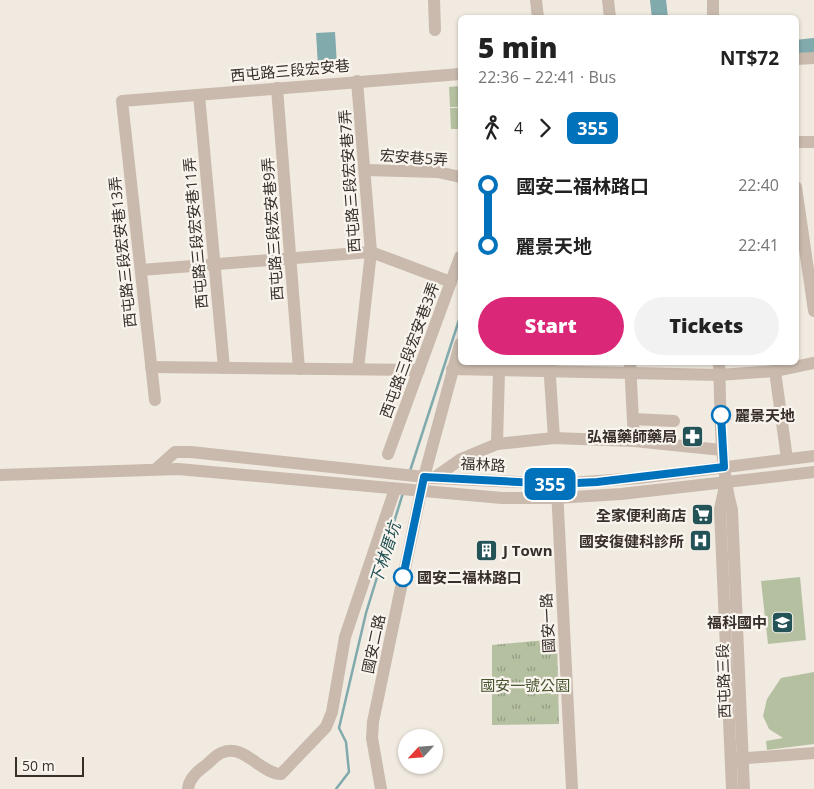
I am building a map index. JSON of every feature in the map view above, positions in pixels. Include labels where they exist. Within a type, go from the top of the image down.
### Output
[{"type":"street","points":[[434,0],[435,30]]},
{"type":"street","points":[[536,0],[538,15]]},
{"type":"street","points":[[608,0],[610,15]]},
{"type":"street","points":[[712,0],[713,15]]},
{"type":"street","points":[[799,59],[814,58]]},
{"type":"street","name":"西屯路三段宏安巷","points":[[122,101],[458,74]]},
{"type":"street","name":"西屯路三段宏安巷7弄","points":[[357,81],[371,252],[358,369]]},
{"type":"street","name":"西屯路三段宏安巷9弄","points":[[277,88],[299,368]]},
{"type":"street","name":"西屯路三段宏安巷11弄","points":[[199,95],[224,368]]},
{"type":"street","name":"西屯路三段宏安巷13弄","points":[[122,101],[155,400]]},
{"type":"street","points":[[799,142],[814,142]]},
{"type":"street","name":"宏安巷5弄","points":[[365,170],[438,172],[458,177]]},
{"type":"street","points":[[799,207],[814,312]]},
{"type":"street","points":[[141,270],[371,252],[451,282]]},
{"type":"street","name":"西屯路三段宏安巷3弄","points":[[388,454],[458,263]]},
{"type":"street","name":"國安二路","points":[[381,789],[372,738],[373,722],[421,491],[418,476],[458,350]]},
{"type":"street","points":[[452,370],[499,371],[549,367],[775,371],[814,363]]},
{"type":"street","points":[[151,367],[418,370]]},
{"type":"street","points":[[549,367],[554,438]]},
{"type":"street","points":[[630,368],[634,441]]},
{"type":"street","name":"西屯路三段","points":[[719,369],[725,483],[732,510],[736,759],[732,789]]},
{"type":"street","points":[[497,444],[499,371]]},
{"type":"street","points":[[775,371],[787,459]]},
{"type":"street","points":[[633,419],[674,420]]},
{"type":"street","points":[[418,476],[497,444],[554,438],[634,441],[722,450]]},
{"type":"street","name":"福林路","points":[[156,469],[174,452],[191,452],[418,476],[557,484],[597,482],[814,456]]},
{"type":"street","points":[[0,476],[156,469],[205,471],[502,498],[557,498],[725,483],[814,472]]},
{"type":"street","name":"國安一路","points":[[557,484],[572,789]]},
{"type":"street","points":[[188,789],[196,773],[222,752],[232,751],[249,757],[271,774],[280,774],[326,727],[332,712],[345,637],[401,490]]},
{"type":"street","points":[[736,759],[814,753]]},
{"type":"street","name":"西屯路三段","points":[[736,759],[744,789]]},
{"type":"green space","points":[[458,86],[458,107],[450,107],[449,87]]},
{"type":"green space","points":[[450,108],[458,108],[458,129],[451,129]]},
{"type":"green space","points":[[800,577],[806,640],[768,644],[761,581]]},
{"type":"green space","name":"國安一號公園","points":[[557,639],[559,724],[492,725],[492,645]]},
{"type":"green space","points":[[814,672],[814,744],[767,750],[766,741],[783,738],[769,729],[763,716],[767,699],[781,678]]},
{"type":"water","points":[[335,32],[337,65],[318,66],[316,33]]},
{"type":"waterway","name":"下林厝坑","points":[[658,0],[660,15]]},
{"type":"waterway","points":[[799,48],[814,46]]},
{"type":"waterway","name":"下林厝坑","points":[[410,471],[458,323]]},
{"type":"waterway","name":"下林厝坑","points":[[336,789],[349,772],[346,742],[339,728],[366,613],[403,493]]},
{"type":"bus line","name":"355","points":[[403,577],[424,477],[557,484],[639,478],[724,467],[721,415]]},
{"type":"place","name":"麗景天地","points":[[721,415]]},
{"type":"place","name":"弘福藥師藥局","points":[[693,436]]},
{"type":"place","name":"全家便利商店","points":[[702,515]]},
{"type":"place","name":"國安復健科診所","points":[[700,541]]},
{"type":"place","name":"J Town","points":[[487,550]]},
{"type":"place","name":"國安二福林路口","points":[[403,577]]},
{"type":"place","name":"福科國中","points":[[783,622]]}]
